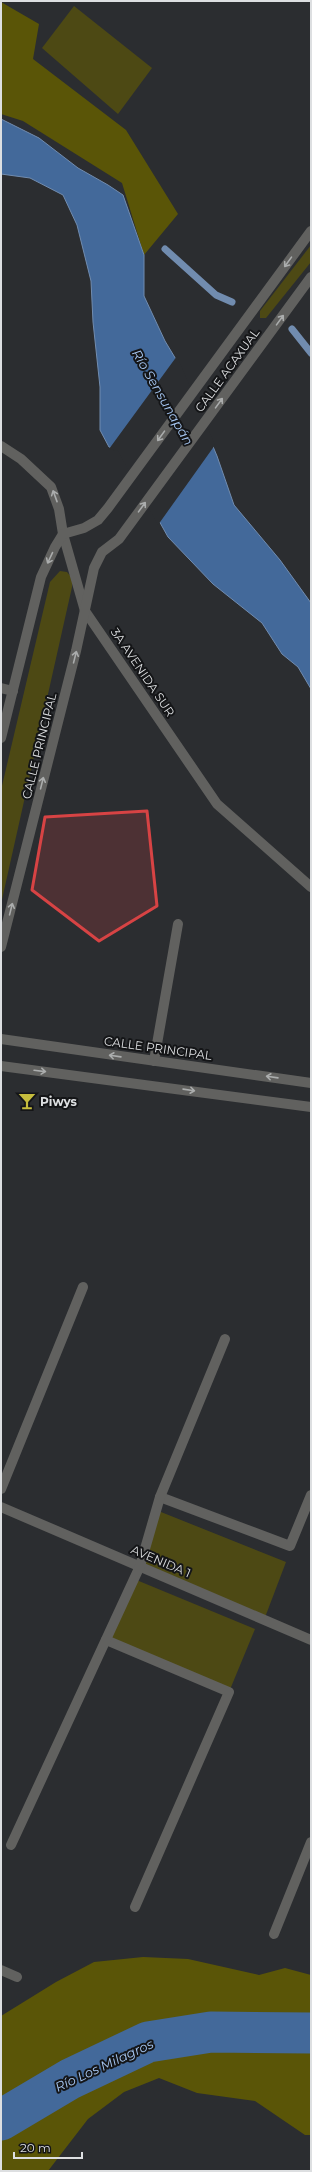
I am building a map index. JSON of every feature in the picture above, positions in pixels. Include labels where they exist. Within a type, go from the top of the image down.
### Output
[{"type":"street","name":"CALLE ACAXUAL","points":[[64,534],[84,528],[98,520],[108,508],[311,231]]},
{"type":"street","name":"CALLE ACAXUAL","points":[[102,552],[119,539],[311,277]]},
{"type":"street","name":"3A AVENIDA SUR","points":[[1,446],[21,459],[51,487],[59,509],[64,534],[85,610],[216,804],[311,887]]},
{"type":"street","points":[[1,738],[41,577],[55,547],[64,534]]},
{"type":"street","name":"CALLE PRINCIPAL","points":[[1,947],[85,610],[94,568],[102,552]]},
{"type":"street","points":[[1,688],[13,691]]},
{"type":"street","points":[[154,1061],[178,924]]},
{"type":"street","name":"CALLE PRINCIPAL","points":[[1,1039],[311,1083]]},
{"type":"street","points":[[1,1066],[311,1107]]},
{"type":"street","points":[[1,1489],[83,1287]]},
{"type":"street","points":[[11,1845],[140,1566],[160,1497],[225,1339]]},
{"type":"street","points":[[160,1497],[290,1546],[311,1495]]},
{"type":"street","name":"AVENIDA 1","points":[[1,1507],[311,1640]]},
{"type":"street","points":[[106,1640],[229,1692],[135,1907]]},
{"type":"street","points":[[274,1934],[311,1842]]},
{"type":"street","points":[[1,1970],[17,1977]]},
{"type":"highlighted area","points":[[147,811],[157,906],[99,941],[32,890],[45,817]]},
{"type":"shaded area","points":[[1,2],[39,24],[33,59],[126,130],[178,214],[144,255],[122,183],[23,121],[1,114]]},
{"type":"shaded area","points":[[74,6],[152,68],[118,114],[42,48]]},
{"type":"shaded area","points":[[311,245],[311,262],[266,318],[260,318],[260,311]]},
{"type":"shaded area","points":[[60,571],[67,572],[72,578],[72,587],[1,904],[1,790],[50,582]]},
{"type":"shaded area","points":[[156,1510],[286,1562],[264,1620],[140,1566]]},
{"type":"shaded area","points":[[134,1579],[255,1629],[229,1692],[106,1640]]},
{"type":"shaded area","points":[[143,1957],[188,1959],[259,1975],[285,1968],[311,1975],[311,2135],[305,2135],[255,2101],[197,2093],[159,2078],[124,2092],[88,2119],[48,2171],[1,2171],[1,2016],[56,1982],[94,1962]]},
{"type":"water","name":"Río Sensunapán","points":[[1,119],[39,138],[78,168],[123,195],[144,255],[144,296],[165,341],[177,361],[217,456],[234,505],[280,560],[311,603],[311,689],[298,667],[282,654],[262,623],[213,584],[168,537],[119,449],[109,447],[100,430],[100,387],[93,322],[91,281],[77,225],[63,195],[30,178],[1,174]]},
{"type":"pier","points":[[177,356],[215,445],[158,525],[118,451],[109,449]]},
{"type":"waterway","points":[[165,249],[216,295],[232,302]]},
{"type":"waterway","points":[[292,329],[311,353]]},
{"type":"waterway","name":"Río Los Milagros","points":[[1,2120],[70,2079],[148,2042],[211,2032],[311,2033]]},
{"type":"place","name":"Piwys","points":[[27,1101]]}]
